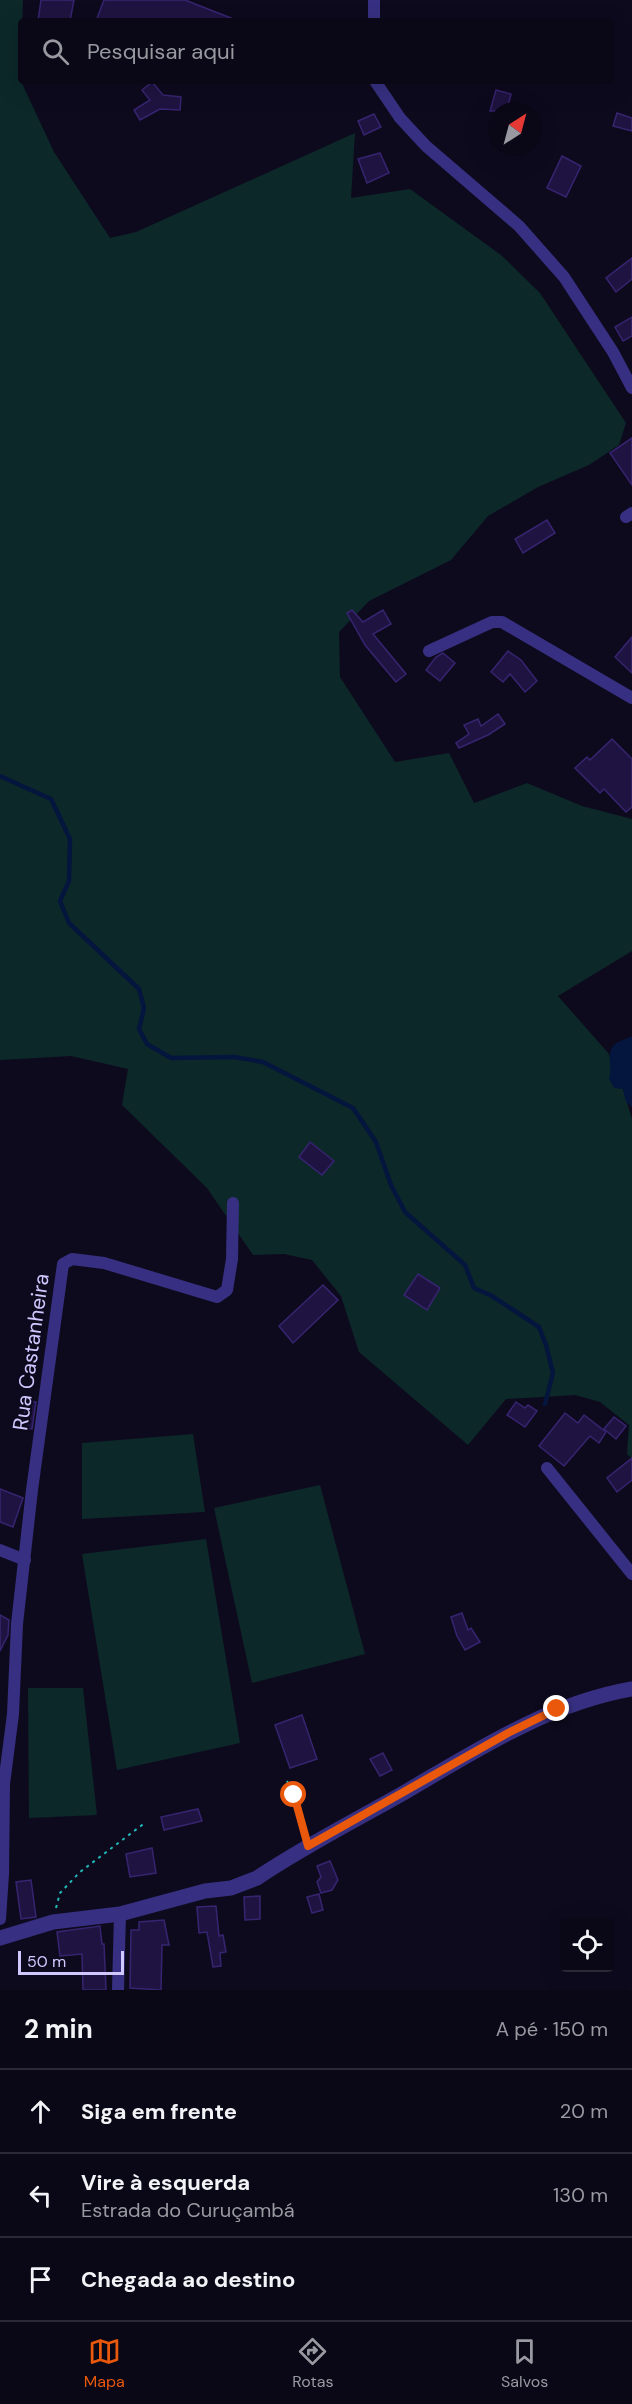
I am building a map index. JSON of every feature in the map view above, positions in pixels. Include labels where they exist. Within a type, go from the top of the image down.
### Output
[{"type":"street","points":[[374,0],[374,18]]},
{"type":"street","points":[[377,84],[400,118],[426,146],[519,226],[564,277],[613,352],[632,388]]},
{"type":"street","points":[[429,651],[492,622],[502,622],[632,698]]},
{"type":"street","name":"Rua Castanheira","points":[[0,1919],[2,1788],[13,1714],[17,1624],[63,1264],[72,1259],[104,1263],[217,1297],[227,1290],[232,1259],[233,1203]]},
{"type":"street","points":[[547,1468],[632,1574]]},
{"type":"street","points":[[0,1550],[25,1560]]},
{"type":"street","points":[[0,1938],[53,1922],[120,1914],[205,1891],[231,1888],[257,1878],[308,1846],[518,1728],[557,1709],[610,1693],[632,1689]]},
{"type":"street","points":[[118,1990],[120,1914]]},
{"type":"path","points":[[287,1781],[294,1795],[308,1846]]},
{"type":"path","points":[[53,1922],[60,1893],[80,1872],[146,1822]]},
{"type":"green space","points":[[0,0],[23,0],[22,18],[18,18],[18,84],[22,84],[54,152],[110,238],[136,232],[355,133],[351,198],[410,189],[501,255],[540,293],[626,423],[619,445],[589,465],[538,487],[488,516],[451,560],[369,601],[339,632],[340,677],[395,762],[449,753],[474,803],[527,783],[582,806],[632,819],[632,951],[558,996],[609,1054],[632,1119],[632,1459],[627,1454],[629,1425],[600,1402],[575,1395],[506,1399],[468,1445],[359,1352],[341,1296],[312,1260],[284,1254],[253,1255],[207,1188],[122,1105],[128,1069],[71,1056],[0,1060]]},
{"type":"green space","points":[[193,1434],[205,1512],[82,1519],[82,1443]]},
{"type":"green space","points":[[320,1485],[365,1654],[252,1683],[214,1508]]},
{"type":"green space","points":[[206,1539],[240,1743],[117,1770],[82,1554]]},
{"type":"green space","points":[[28,1688],[83,1688],[97,1815],[29,1818]]},
{"type":"water","points":[[632,1036],[632,1107],[626,1102],[623,1089],[614,1088],[609,1079],[612,1048],[618,1042]]},
{"type":"building","points":[[41,0],[74,0],[71,18],[38,18]]},
{"type":"building","points":[[104,0],[185,0],[231,18],[97,18]]},
{"type":"building","points":[[150,84],[154,84],[163,95],[181,97],[180,110],[160,109],[140,120],[134,110],[150,100],[142,90]]},
{"type":"building","points":[[496,90],[511,94],[509,102],[493,102]]},
{"type":"building","points":[[617,113],[632,118],[632,131],[613,126]]},
{"type":"building","points":[[374,114],[381,127],[364,135],[358,121]]},
{"type":"building","points":[[380,153],[389,173],[367,183],[358,159]]},
{"type":"building","points":[[562,156],[581,166],[566,197],[547,188]]},
{"type":"building","points":[[632,258],[632,279],[616,292],[606,278]]},
{"type":"building","points":[[632,317],[632,336],[623,341],[615,327]]},
{"type":"building","points":[[632,438],[632,485],[610,453]]},
{"type":"building","points":[[547,520],[555,533],[523,553],[515,539]]},
{"type":"building","points":[[352,610],[363,622],[383,610],[391,624],[373,634],[406,674],[396,682],[365,645],[347,613]]},
{"type":"building","points":[[632,637],[632,673],[615,657]]},
{"type":"building","points":[[508,651],[521,660],[537,681],[525,692],[510,674],[503,682],[491,672]]},
{"type":"building","points":[[443,653],[455,663],[440,681],[426,670],[436,657]]},
{"type":"building","points":[[498,714],[505,724],[488,735],[459,748],[456,743],[469,734],[464,725],[478,719],[481,726]]},
{"type":"building","points":[[612,739],[632,759],[632,807],[626,812],[604,789],[600,793],[575,768],[587,757],[590,760]]},
{"type":"building","points":[[310,1142],[334,1161],[322,1175],[299,1157]]},
{"type":"building","points":[[418,1274],[440,1288],[427,1310],[404,1295]]},
{"type":"building","points":[[323,1285],[338,1300],[293,1343],[279,1326]]},
{"type":"building","points":[[26,1401],[36,1402],[32,1429],[22,1428]]},
{"type":"building","points":[[516,1402],[525,1408],[528,1405],[537,1411],[525,1427],[507,1415]]},
{"type":"building","points":[[565,1413],[578,1423],[584,1415],[606,1432],[599,1443],[590,1436],[564,1466],[539,1446]]},
{"type":"building","points":[[614,1417],[626,1426],[616,1439],[604,1429]]},
{"type":"building","points":[[632,1458],[632,1480],[617,1492],[607,1478]]},
{"type":"building","points":[[0,1489],[23,1498],[13,1527],[0,1522]]},
{"type":"building","points":[[462,1613],[468,1630],[471,1628],[480,1642],[465,1650],[457,1636],[451,1617]]},
{"type":"building","points":[[0,1615],[9,1620],[8,1635],[0,1651]]},
{"type":"building","points":[[302,1715],[317,1759],[290,1768],[275,1725]]},
{"type":"building","points":[[383,1753],[392,1770],[380,1776],[370,1759]]},
{"type":"building","points":[[198,1809],[202,1821],[164,1830],[161,1817]]},
{"type":"building","points":[[152,1848],[156,1873],[130,1877],[126,1854]]},
{"type":"building","points":[[330,1861],[338,1880],[332,1890],[321,1893],[317,1882],[321,1877],[317,1866]]},
{"type":"building","points":[[31,1880],[36,1917],[21,1919],[16,1882]]},
{"type":"building","points":[[319,1894],[323,1910],[312,1913],[307,1897]]},
{"type":"building","points":[[260,1896],[260,1919],[245,1920],[244,1897]]},
{"type":"building","points":[[216,1906],[219,1936],[223,1935],[226,1952],[220,1953],[221,1966],[213,1967],[207,1932],[199,1933],[197,1907]]},
{"type":"building","points":[[164,1920],[169,1945],[162,1945],[161,1990],[130,1988],[131,1930],[139,1930],[139,1922]]},
{"type":"building","points":[[100,1926],[102,1944],[104,1944],[106,1990],[83,1990],[82,1954],[60,1956],[57,1932]]},
{"type":"waterway","points":[[0,776],[51,799],[70,839],[69,881],[60,901],[69,923],[139,989],[144,1008],[139,1029],[147,1044],[171,1058],[235,1057],[263,1062],[353,1108],[376,1142],[391,1185],[405,1212],[465,1265],[474,1288],[492,1296],[539,1327],[553,1373],[545,1404]]},
{"type":"route","points":[[294,1795],[308,1846],[508,1733],[557,1709]]}]
